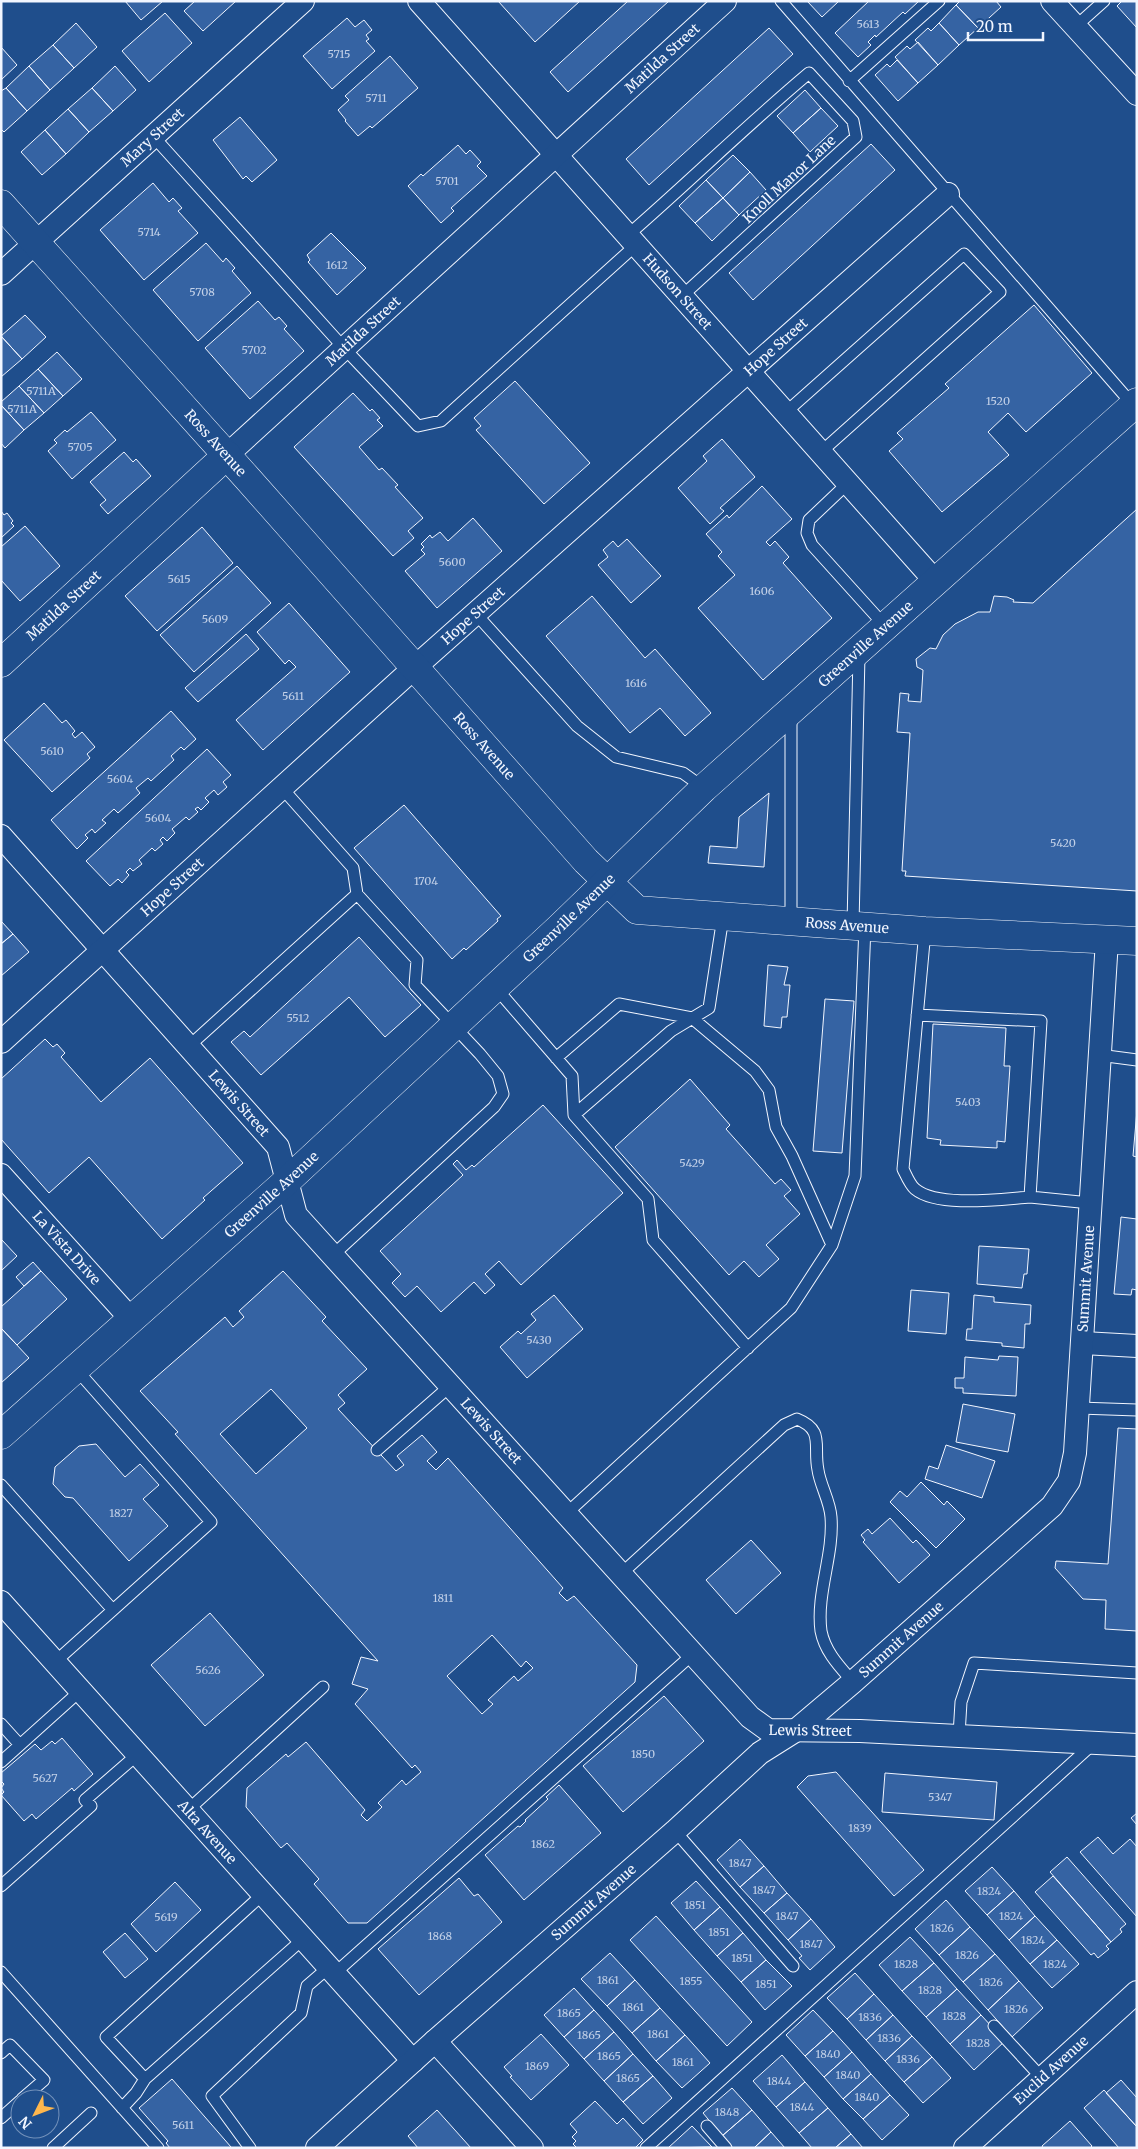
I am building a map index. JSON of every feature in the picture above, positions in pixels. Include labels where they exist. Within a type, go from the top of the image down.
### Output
[{"type":"main road","name":"Ross Avenue","points":[[1,204],[227,455],[414,668],[607,882],[637,910],[925,931],[1137,941]]},
{"type":"main road","name":"Greenville Avenue","points":[[1,1436],[287,1181],[607,882],[704,788],[1135,403]]},
{"type":"main road","name":"Matilda Street","points":[[1,663],[227,455]]},
{"type":"street","name":"Mary Street","points":[[1,274],[303,1]]},
{"type":"street","name":"Hudson Street","points":[[419,1],[936,582]]},
{"type":"street","name":"Matilda Street","points":[[227,455],[725,1]]},
{"type":"street","points":[[1052,1],[1137,94]]},
{"type":"street","name":"Hope Street","points":[[1,1042],[414,668],[948,194]]},
{"type":"street","name":"Lewis Street","points":[[1,836],[278,1147],[296,1215],[750,1717],[768,1730],[959,1735],[1137,1745]]},
{"type":"street","name":"Summit Avenue","points":[[328,2144],[412,2061],[675,1831],[760,1753],[795,1730],[853,1682],[1052,1506],[1069,1481],[1075,1453],[1079,1408],[1107,940]]},
{"type":"street","name":"La Vista Drive","points":[[1,1175],[132,1319]]},
{"type":"street","points":[[1083,1343],[1137,1346]]},
{"type":"street","name":"Alta Avenue","points":[[1,1602],[412,2061]]},
{"type":"street","name":"Euclid Avenue","points":[[965,2148],[1137,1992]]},
{"type":"street","points":[[435,2041],[532,2148]]},
{"type":"lane","points":[[781,1],[948,194],[1135,403]]},
{"type":"lane","points":[[850,80],[939,1]]},
{"type":"lane","points":[[1075,27],[1104,1]]},
{"type":"lane","name":"Knoll Manor Lane","points":[[632,240],[663,205],[722,148],[809,73],[853,121],[856,137],[682,296]]},
{"type":"lane","points":[[154,136],[344,348],[418,426],[441,421],[632,240]]},
{"type":"lane","points":[[786,413],[964,254],[1000,292],[821,452]]},
{"type":"lane","points":[[848,483],[809,520],[807,533],[812,545],[886,627]]},
{"type":"lane","points":[[476,614],[578,726],[616,757],[683,773],[704,788]]},
{"type":"lane","points":[[567,1514],[791,1308],[832,1245],[855,1176],[859,926],[859,650]]},
{"type":"lane","points":[[791,710],[791,922]]},
{"type":"lane","points":[[282,788],[352,868],[357,894],[417,960],[415,985],[498,1076],[503,1094],[494,1107],[332,1256]]},
{"type":"lane","points":[[188,1048],[357,894]]},
{"type":"lane","points":[[574,1115],[671,1031],[708,1008],[723,917]]},
{"type":"lane","points":[[925,931],[903,1169],[914,1188],[935,1199],[982,1201],[1030,1197],[1090,1204]]},
{"type":"lane","points":[[495,987],[572,1076],[574,1115],[648,1199],[653,1240],[748,1348]]},
{"type":"lane","points":[[556,1058],[618,1004],[692,1018],[755,1071],[769,1090],[776,1127],[792,1156],[832,1245]]},
{"type":"lane","points":[[917,1015],[1041,1021],[1030,1197]]},
{"type":"lane","points":[[1099,1055],[1137,1060]]},
{"type":"lane","points":[[55,1662],[211,1522],[75,1369]]},
{"type":"lane","points":[[378,1450],[450,1386]]},
{"type":"lane","points":[[1079,1408],[1137,1410]]},
{"type":"lane","points":[[620,1574],[784,1425],[797,1419],[809,1424],[817,1438],[817,1468],[831,1517],[828,1562],[821,1602],[821,1631],[828,1652],[853,1682]]},
{"type":"lane","points":[[1,1485],[112,1609]]},
{"type":"lane","points":[[250,2148],[212,2096],[301,2013],[307,1986],[332,1971],[693,1654]]},
{"type":"lane","points":[[959,1735],[961,1702],[974,1663],[1137,1673]]},
{"type":"lane","points":[[188,1810],[323,1687]]},
{"type":"lane","points":[[1,1762],[80,1690]]},
{"type":"lane","points":[[1,1724],[20,1745]]},
{"type":"lane","points":[[646,2148],[1094,1742]]},
{"type":"lane","points":[[1,1886],[91,1806],[85,1800],[138,1754]]},
{"type":"lane","points":[[675,1831],[793,1966]]},
{"type":"lane","points":[[144,2080],[106,2037],[263,1894]]},
{"type":"lane","points":[[122,2108],[136,2093],[144,2080],[303,1939]]},
{"type":"lane","points":[[1,1972],[158,2148]]},
{"type":"lane","points":[[994,2026],[1042,2078]]},
{"type":"lane","points":[[1,2053],[10,2045],[44,2080],[34,2089]]},
{"type":"lane","points":[[53,2148],[91,2113]]},
{"type":"lane","points":[[708,2126],[726,2148]]},
{"type":"building","points":[[125,1],[163,1],[141,20]]},
{"type":"building","points":[[195,1],[236,1],[203,31],[184,11]]},
{"type":"building","points":[[498,1],[580,1],[535,42]]},
{"type":"building","points":[[628,1],[669,1],[568,92],[550,72]]},
{"type":"building","points":[[807,1],[839,1],[822,17]]},
{"type":"building","points":[[869,1],[919,1],[905,14],[903,12],[876,37],[875,35],[868,42],[871,45],[858,57],[835,33]]},
{"type":"building","points":[[960,1],[996,1],[1001,7],[978,28],[956,5]]},
{"type":"building","points":[[1122,1],[1137,1],[1137,28],[1117,6]]},
{"type":"building","points":[[956,5],[978,28],[959,45],[939,23]]},
{"type":"building","points":[[165,13],[192,43],[149,82],[122,51]]},
{"type":"building","points":[[347,18],[355,27],[364,20],[372,30],[366,35],[369,39],[366,41],[375,51],[332,89],[303,56]]},
{"type":"building","points":[[76,23],[97,47],[74,68],[53,45]]},
{"type":"building","points":[[939,23],[959,45],[938,65],[915,40],[928,28],[931,31]]},
{"type":"building","points":[[769,28],[793,54],[649,185],[626,159]]},
{"type":"building","points":[[918,42],[938,65],[918,83],[895,57],[907,46],[910,49]]},
{"type":"building","points":[[53,45],[74,68],[50,90],[29,66]]},
{"type":"building","points":[[1,47],[17,65],[1,80]]},
{"type":"building","points":[[390,56],[418,88],[372,128],[370,126],[358,136],[338,110],[349,100],[345,96]]},
{"type":"building","points":[[897,60],[918,83],[898,101],[875,75],[887,64],[890,67]]},
{"type":"building","points":[[29,66],[50,90],[27,111],[6,88]]},
{"type":"building","points":[[115,66],[136,90],[113,111],[92,88]]},
{"type":"building","points":[[6,88],[27,111],[4,132],[1,129],[1,91]]},
{"type":"building","points":[[92,88],[113,111],[89,132],[68,109]]},
{"type":"building","points":[[805,90],[821,108],[793,133],[777,116]]},
{"type":"building","points":[[821,108],[838,126],[810,152],[793,133]]},
{"type":"building","points":[[68,109],[89,132],[66,154],[45,130]]},
{"type":"building","points":[[240,117],[277,160],[252,182],[246,176],[243,179],[213,140]]},
{"type":"building","points":[[45,130],[66,154],[42,175],[21,152]]},
{"type":"building","points":[[871,144],[895,170],[753,300],[729,273]]},
{"type":"building","points":[[458,145],[466,154],[470,150],[481,162],[477,166],[487,176],[451,208],[454,211],[441,223],[408,186],[421,174],[423,176]]},
{"type":"building","points":[[733,155],[750,172],[723,198],[706,180]]},
{"type":"building","points":[[750,172],[766,190],[739,215],[723,198]]},
{"type":"building","points":[[706,180],[723,198],[695,223],[679,206]]},
{"type":"building","points":[[153,183],[169,202],[173,198],[182,208],[178,211],[198,233],[144,280],[100,230]]},
{"type":"building","points":[[723,198],[739,215],[712,241],[695,223]]},
{"type":"building","points":[[331,233],[366,268],[337,295],[308,262],[310,260],[307,255]]},
{"type":"building","points":[[206,243],[223,262],[226,258],[235,268],[232,271],[251,293],[198,341],[153,290]]},
{"type":"building","points":[[258,301],[275,320],[279,317],[287,326],[284,329],[304,351],[250,399],[205,348]]},
{"type":"building","points":[[1034,305],[1092,373],[1026,432],[1008,413],[988,432],[1009,455],[942,512],[889,451],[903,439],[897,433],[949,388],[945,384]]},
{"type":"building","points":[[25,315],[46,337],[22,359],[1,336]]},
{"type":"building","points":[[1,336],[22,359],[1,377]]},
{"type":"building","points":[[57,352],[82,379],[63,396],[38,369]]},
{"type":"building","points":[[38,369],[63,396],[44,413],[19,386]]},
{"type":"building","points":[[515,381],[590,463],[544,504],[476,430],[481,426],[474,418]]},
{"type":"building","points":[[19,386],[44,413],[24,430],[1,405],[1,402]]},
{"type":"building","points":[[353,393],[370,411],[372,409],[380,418],[377,420],[383,426],[359,447],[379,470],[382,468],[398,485],[395,487],[423,518],[408,531],[414,538],[393,556],[294,447]]},
{"type":"building","points":[[1,405],[24,430],[5,448],[1,443]]},
{"type":"building","points":[[91,412],[116,440],[72,479],[48,451],[57,443],[54,440],[65,430],[67,432]]},
{"type":"building","points":[[722,439],[755,477],[720,508],[724,511],[710,524],[678,488],[707,461],[703,456]]},
{"type":"building","points":[[124,452],[133,462],[136,459],[151,476],[108,514],[100,505],[106,500],[90,482]]},
{"type":"building","points":[[762,486],[792,519],[766,542],[770,546],[775,541],[789,557],[783,563],[832,618],[763,680],[698,608],[735,575],[718,556],[722,552],[706,534],[727,515],[729,518]]},
{"type":"building","points":[[1137,509],[1137,891],[905,876],[906,871],[902,871],[910,733],[897,732],[900,693],[909,694],[908,701],[921,702],[923,670],[917,667],[916,659],[930,648],[936,649],[943,635],[955,624],[978,612],[990,612],[994,596],[1007,597],[1014,600],[1013,602],[1033,603]]},
{"type":"building","points":[[1,511],[4,515],[7,513],[14,526],[1,538]]},
{"type":"building","points":[[473,518],[502,551],[437,608],[405,571],[425,554],[421,550],[424,547],[421,544],[430,535],[432,538],[440,532],[448,541]]},
{"type":"building","points":[[25,526],[60,566],[20,601],[1,580],[1,547]]},
{"type":"building","points":[[202,527],[233,563],[157,631],[125,596]]},
{"type":"building","points":[[627,539],[661,576],[631,603],[598,565],[608,557],[603,550],[613,541],[618,547]]},
{"type":"building","points":[[237,566],[271,603],[194,672],[160,635]]},
{"type":"building","points":[[592,596],[645,658],[655,649],[711,713],[685,736],[660,708],[630,733],[546,636]]},
{"type":"building","points":[[289,603],[350,672],[263,750],[236,720],[296,667],[289,660],[285,664],[257,632]]},
{"type":"building","points":[[246,634],[259,649],[198,702],[185,688]]},
{"type":"building","points":[[44,703],[62,723],[66,720],[75,731],[72,734],[75,738],[82,732],[95,747],[87,754],[90,758],[52,792],[4,740]]},
{"type":"building","points":[[171,711],[196,739],[184,750],[181,747],[171,756],[174,760],[151,781],[148,778],[136,788],[140,793],[118,813],[114,809],[102,820],[106,823],[95,833],[92,829],[85,835],[88,838],[77,849],[51,820]]},
{"type":"building","points":[[207,749],[231,775],[223,782],[227,787],[218,795],[214,790],[205,798],[209,802],[201,810],[198,807],[195,809],[198,812],[189,820],[186,817],[172,829],[175,833],[167,841],[163,837],[160,840],[163,844],[155,851],[152,848],[139,860],[142,864],[133,871],[130,868],[126,872],[129,875],[122,883],[118,879],[110,886],[86,861]]},
{"type":"building","points":[[769,793],[764,867],[708,863],[710,846],[737,848],[739,817]]},
{"type":"building","points":[[404,805],[501,916],[466,950],[464,948],[452,959],[354,848]]},
{"type":"building","points":[[1,921],[13,934],[1,944]]},
{"type":"building","points":[[13,934],[29,952],[1,976],[1,944]]},
{"type":"building","points":[[359,937],[421,1005],[385,1037],[349,997],[261,1075],[231,1042],[244,1031],[250,1037]]},
{"type":"building","points":[[768,965],[788,967],[784,985],[790,985],[787,1017],[782,1017],[781,1028],[764,1026]]},
{"type":"building","points":[[825,999],[854,1001],[842,1153],[813,1151]]},
{"type":"building","points":[[933,1024],[1006,1028],[1004,1066],[1010,1066],[1005,1142],[997,1141],[997,1148],[940,1145],[941,1140],[927,1138]]},
{"type":"building","points":[[45,1039],[53,1047],[57,1044],[65,1053],[61,1057],[101,1102],[150,1058],[243,1163],[203,1198],[205,1200],[162,1239],[89,1157],[49,1193],[1,1139],[1,1079]]},
{"type":"building","points":[[690,1079],[730,1125],[726,1129],[775,1184],[781,1179],[791,1190],[784,1196],[800,1214],[766,1245],[779,1259],[759,1277],[744,1261],[729,1275],[615,1147]]},
{"type":"building","points":[[543,1105],[623,1193],[521,1285],[499,1261],[485,1274],[495,1285],[485,1294],[474,1282],[441,1312],[417,1286],[405,1297],[392,1283],[401,1274],[380,1251],[463,1175],[453,1164],[457,1160],[466,1170],[472,1165],[474,1167]]},
{"type":"building","points":[[1137,1110],[1137,1157],[1133,1156]]},
{"type":"building","points":[[1121,1217],[1137,1219],[1137,1290],[1132,1289],[1131,1295],[1114,1294]]},
{"type":"building","points":[[1,1239],[17,1256],[1,1271]]},
{"type":"building","points":[[979,1246],[1029,1249],[1027,1274],[1024,1274],[1022,1288],[977,1284]]},
{"type":"building","points":[[33,1262],[41,1271],[24,1286],[16,1277]]},
{"type":"building","points":[[41,1271],[67,1299],[17,1345],[1,1328],[1,1307]]},
{"type":"building","points":[[283,1271],[326,1317],[322,1321],[367,1369],[338,1395],[345,1403],[338,1409],[396,1471],[404,1465],[397,1456],[422,1435],[437,1452],[427,1461],[436,1470],[448,1458],[563,1588],[559,1593],[567,1601],[574,1596],[637,1665],[635,1682],[367,1923],[348,1923],[314,1884],[319,1879],[287,1843],[281,1848],[246,1807],[247,1788],[286,1754],[288,1757],[306,1742],[365,1810],[361,1815],[367,1821],[382,1807],[378,1803],[402,1780],[406,1785],[421,1772],[415,1765],[412,1768],[355,1704],[368,1689],[352,1684],[361,1657],[378,1661],[175,1434],[178,1432],[140,1391],[225,1317],[233,1327],[244,1317],[239,1311]],"holes":[[[271,1389],[307,1428],[256,1474],[220,1434]],[[492,1635],[521,1667],[526,1661],[533,1668],[518,1681],[514,1676],[488,1700],[493,1704],[482,1714],[447,1676]]]},
{"type":"building","points":[[911,1290],[949,1293],[946,1334],[908,1331]]},
{"type":"building","points":[[554,1295],[583,1329],[527,1378],[500,1347],[518,1331],[521,1334],[536,1320],[531,1314]]},
{"type":"building","points":[[974,1295],[994,1297],[994,1302],[1031,1305],[1030,1324],[1025,1324],[1024,1348],[1002,1346],[1002,1343],[966,1340],[967,1329],[972,1329]]},
{"type":"building","points":[[1,1328],[29,1358],[1,1383]]},
{"type":"building","points":[[999,1356],[1018,1357],[1016,1396],[963,1393],[963,1388],[955,1388],[955,1378],[964,1378],[965,1357],[998,1360]]},
{"type":"building","points":[[963,1404],[1015,1414],[1008,1452],[956,1442]]},
{"type":"building","points":[[1118,1428],[1137,1429],[1137,1631],[1105,1629],[1106,1600],[1083,1599],[1055,1568],[1056,1561],[1108,1564]]},
{"type":"building","points":[[96,1444],[125,1477],[140,1464],[159,1485],[143,1499],[168,1526],[129,1561],[73,1498],[65,1497],[53,1484],[55,1467],[79,1446]]},
{"type":"building","points":[[946,1445],[995,1461],[982,1498],[925,1479],[929,1466],[938,1469]]},
{"type":"building","points":[[921,1482],[944,1505],[947,1501],[965,1519],[936,1548],[890,1502],[900,1491],[907,1497]]},
{"type":"building","points":[[890,1518],[913,1543],[916,1540],[930,1555],[899,1583],[863,1542],[865,1540],[861,1535],[868,1529],[872,1534]]},
{"type":"building","points":[[751,1540],[781,1573],[736,1614],[706,1580]]},
{"type":"building","points":[[210,1613],[264,1675],[205,1726],[151,1665]]},
{"type":"building","points":[[664,1696],[704,1741],[623,1812],[583,1766]]},
{"type":"building","points":[[62,1738],[93,1774],[74,1791],[72,1788],[36,1819],[32,1814],[24,1821],[1,1795],[4,1792],[1,1788],[4,1784],[1,1781],[1,1773],[35,1744],[41,1750],[52,1741],[55,1744]]},
{"type":"building","points":[[836,1772],[924,1870],[894,1896],[797,1787],[808,1776]]},
{"type":"building","points":[[885,1773],[997,1782],[994,1820],[882,1812]]},
{"type":"building","points":[[559,1785],[601,1833],[524,1900],[485,1855],[518,1826],[520,1827]]},
{"type":"building","points":[[1137,1813],[1137,1825],[1131,1818]]},
{"type":"building","points":[[1098,1837],[1113,1854],[1130,1839],[1137,1847],[1137,1917],[1080,1852]]},
{"type":"building","points":[[740,1839],[764,1866],[740,1887],[717,1860]]},
{"type":"building","points":[[1067,1857],[1126,1924],[1120,1929],[1122,1932],[1111,1942],[1050,1872]]},
{"type":"building","points":[[764,1866],[787,1893],[764,1913],[740,1887]]},
{"type":"building","points":[[992,1867],[1014,1891],[987,1915],[965,1891]]},
{"type":"building","points":[[1053,1876],[1111,1942],[1106,1946],[1109,1949],[1098,1958],[1094,1953],[1091,1955],[1035,1892]]},
{"type":"building","points":[[459,1878],[474,1896],[478,1894],[502,1922],[419,1995],[378,1949]]},
{"type":"building","points":[[696,1881],[720,1907],[694,1930],[671,1903]]},
{"type":"building","points":[[175,1882],[201,1910],[156,1952],[131,1924]]},
{"type":"building","points":[[1014,1891],[1035,1916],[1009,1940],[987,1915]]},
{"type":"building","points":[[787,1893],[811,1919],[788,1940],[764,1913]]},
{"type":"building","points":[[946,1900],[970,1927],[939,1955],[915,1929]]},
{"type":"building","points":[[720,1907],[743,1933],[717,1956],[694,1930]]},
{"type":"building","points":[[656,1916],[752,2022],[727,2046],[630,1940]]},
{"type":"building","points":[[1035,1916],[1057,1940],[1030,1964],[1009,1940]]},
{"type":"building","points":[[811,1919],[835,1947],[810,1970],[799,1958],[802,1956],[788,1940]]},
{"type":"building","points":[[970,1927],[995,1954],[963,1982],[939,1955]]},
{"type":"building","points":[[125,1933],[148,1959],[125,1978],[103,1952]]},
{"type":"building","points":[[743,1933],[766,1960],[741,1982],[717,1956]]},
{"type":"building","points":[[910,1937],[934,1963],[902,1991],[879,1965]]},
{"type":"building","points":[[1057,1940],[1079,1964],[1052,1988],[1030,1964]]},
{"type":"building","points":[[610,1953],[635,1980],[607,2006],[581,1979]]},
{"type":"building","points":[[995,1954],[1019,1981],[988,2010],[963,1982]]},
{"type":"building","points":[[766,1960],[792,1986],[765,2010],[741,1982]]},
{"type":"building","points":[[934,1963],[957,1989],[926,2017],[902,1991]]},
{"type":"building","points":[[855,1973],[874,1994],[847,2019],[827,1998]]},
{"type":"building","points":[[635,1980],[660,2008],[632,2033],[607,2006]]},
{"type":"building","points":[[1019,1981],[1043,2008],[1012,2037],[988,2010]]},
{"type":"building","points":[[574,1988],[594,2010],[564,2037],[544,2015]]},
{"type":"building","points":[[957,1989],[981,2015],[950,2044],[926,2017]]},
{"type":"building","points":[[874,1994],[893,2015],[866,2040],[847,2019]]},
{"type":"building","points":[[660,2008],[685,2035],[656,2061],[632,2033]]},
{"type":"building","points":[[594,2010],[614,2032],[584,2059],[564,2037]]},
{"type":"building","points":[[813,2010],[833,2031],[805,2056],[786,2035]]},
{"type":"building","points":[[893,2015],[912,2036],[885,2061],[866,2040]]},
{"type":"building","points":[[981,2015],[1005,2041],[974,2070],[950,2044]]},
{"type":"building","points":[[833,2031],[852,2052],[824,2077],[805,2056]]},
{"type":"building","points":[[614,2032],[633,2054],[604,2081],[584,2059]]},
{"type":"building","points":[[541,2034],[569,2065],[531,2100],[510,2077],[512,2076],[504,2067]]},
{"type":"building","points":[[685,2035],[710,2063],[682,2088],[656,2061]]},
{"type":"building","points":[[912,2036],[932,2057],[904,2082],[885,2061]]},
{"type":"building","points":[[852,2052],[871,2074],[843,2099],[824,2077]]},
{"type":"building","points":[[633,2054],[653,2076],[623,2102],[604,2081]]},
{"type":"building","points":[[782,2055],[805,2082],[776,2107],[753,2081]]},
{"type":"building","points":[[932,2057],[951,2078],[923,2103],[904,2082]]},
{"type":"building","points":[[871,2074],[890,2095],[863,2119],[843,2099]]},
{"type":"building","points":[[653,2076],[672,2098],[643,2124],[623,2102]]},
{"type":"building","points":[[172,2079],[231,2148],[170,2148],[166,2143],[168,2141],[139,2108]]},
{"type":"building","points":[[1121,2080],[1137,2098],[1137,2127],[1106,2093]]},
{"type":"building","points":[[805,2082],[828,2108],[799,2133],[776,2107]]},
{"type":"building","points":[[732,2088],[752,2110],[722,2136],[703,2113]]},
{"type":"building","points":[[1104,2090],[1137,2127],[1137,2148],[1119,2148],[1084,2108]]},
{"type":"building","points":[[890,2095],[909,2115],[882,2140],[863,2119]]},
{"type":"building","points":[[595,2101],[617,2124],[623,2118],[643,2140],[635,2148],[577,2148],[573,2144],[576,2141],[572,2137],[577,2132],[570,2124]]},
{"type":"building","points":[[828,2108],[851,2134],[835,2148],[812,2148],[799,2133]]},
{"type":"building","points":[[437,2110],[471,2148],[418,2148],[408,2136]]},
{"type":"building","points":[[752,2110],[771,2132],[754,2148],[733,2148],[722,2136]]},
{"type":"building","points":[[1070,2121],[1092,2146],[1090,2148],[1043,2148],[1042,2146]]},
{"type":"building","points":[[692,2126],[712,2147],[668,2148]]},
{"type":"building","points":[[771,2132],[785,2148],[754,2148]]},
{"type":"building","points":[[851,2134],[863,2148],[835,2148]]}]
